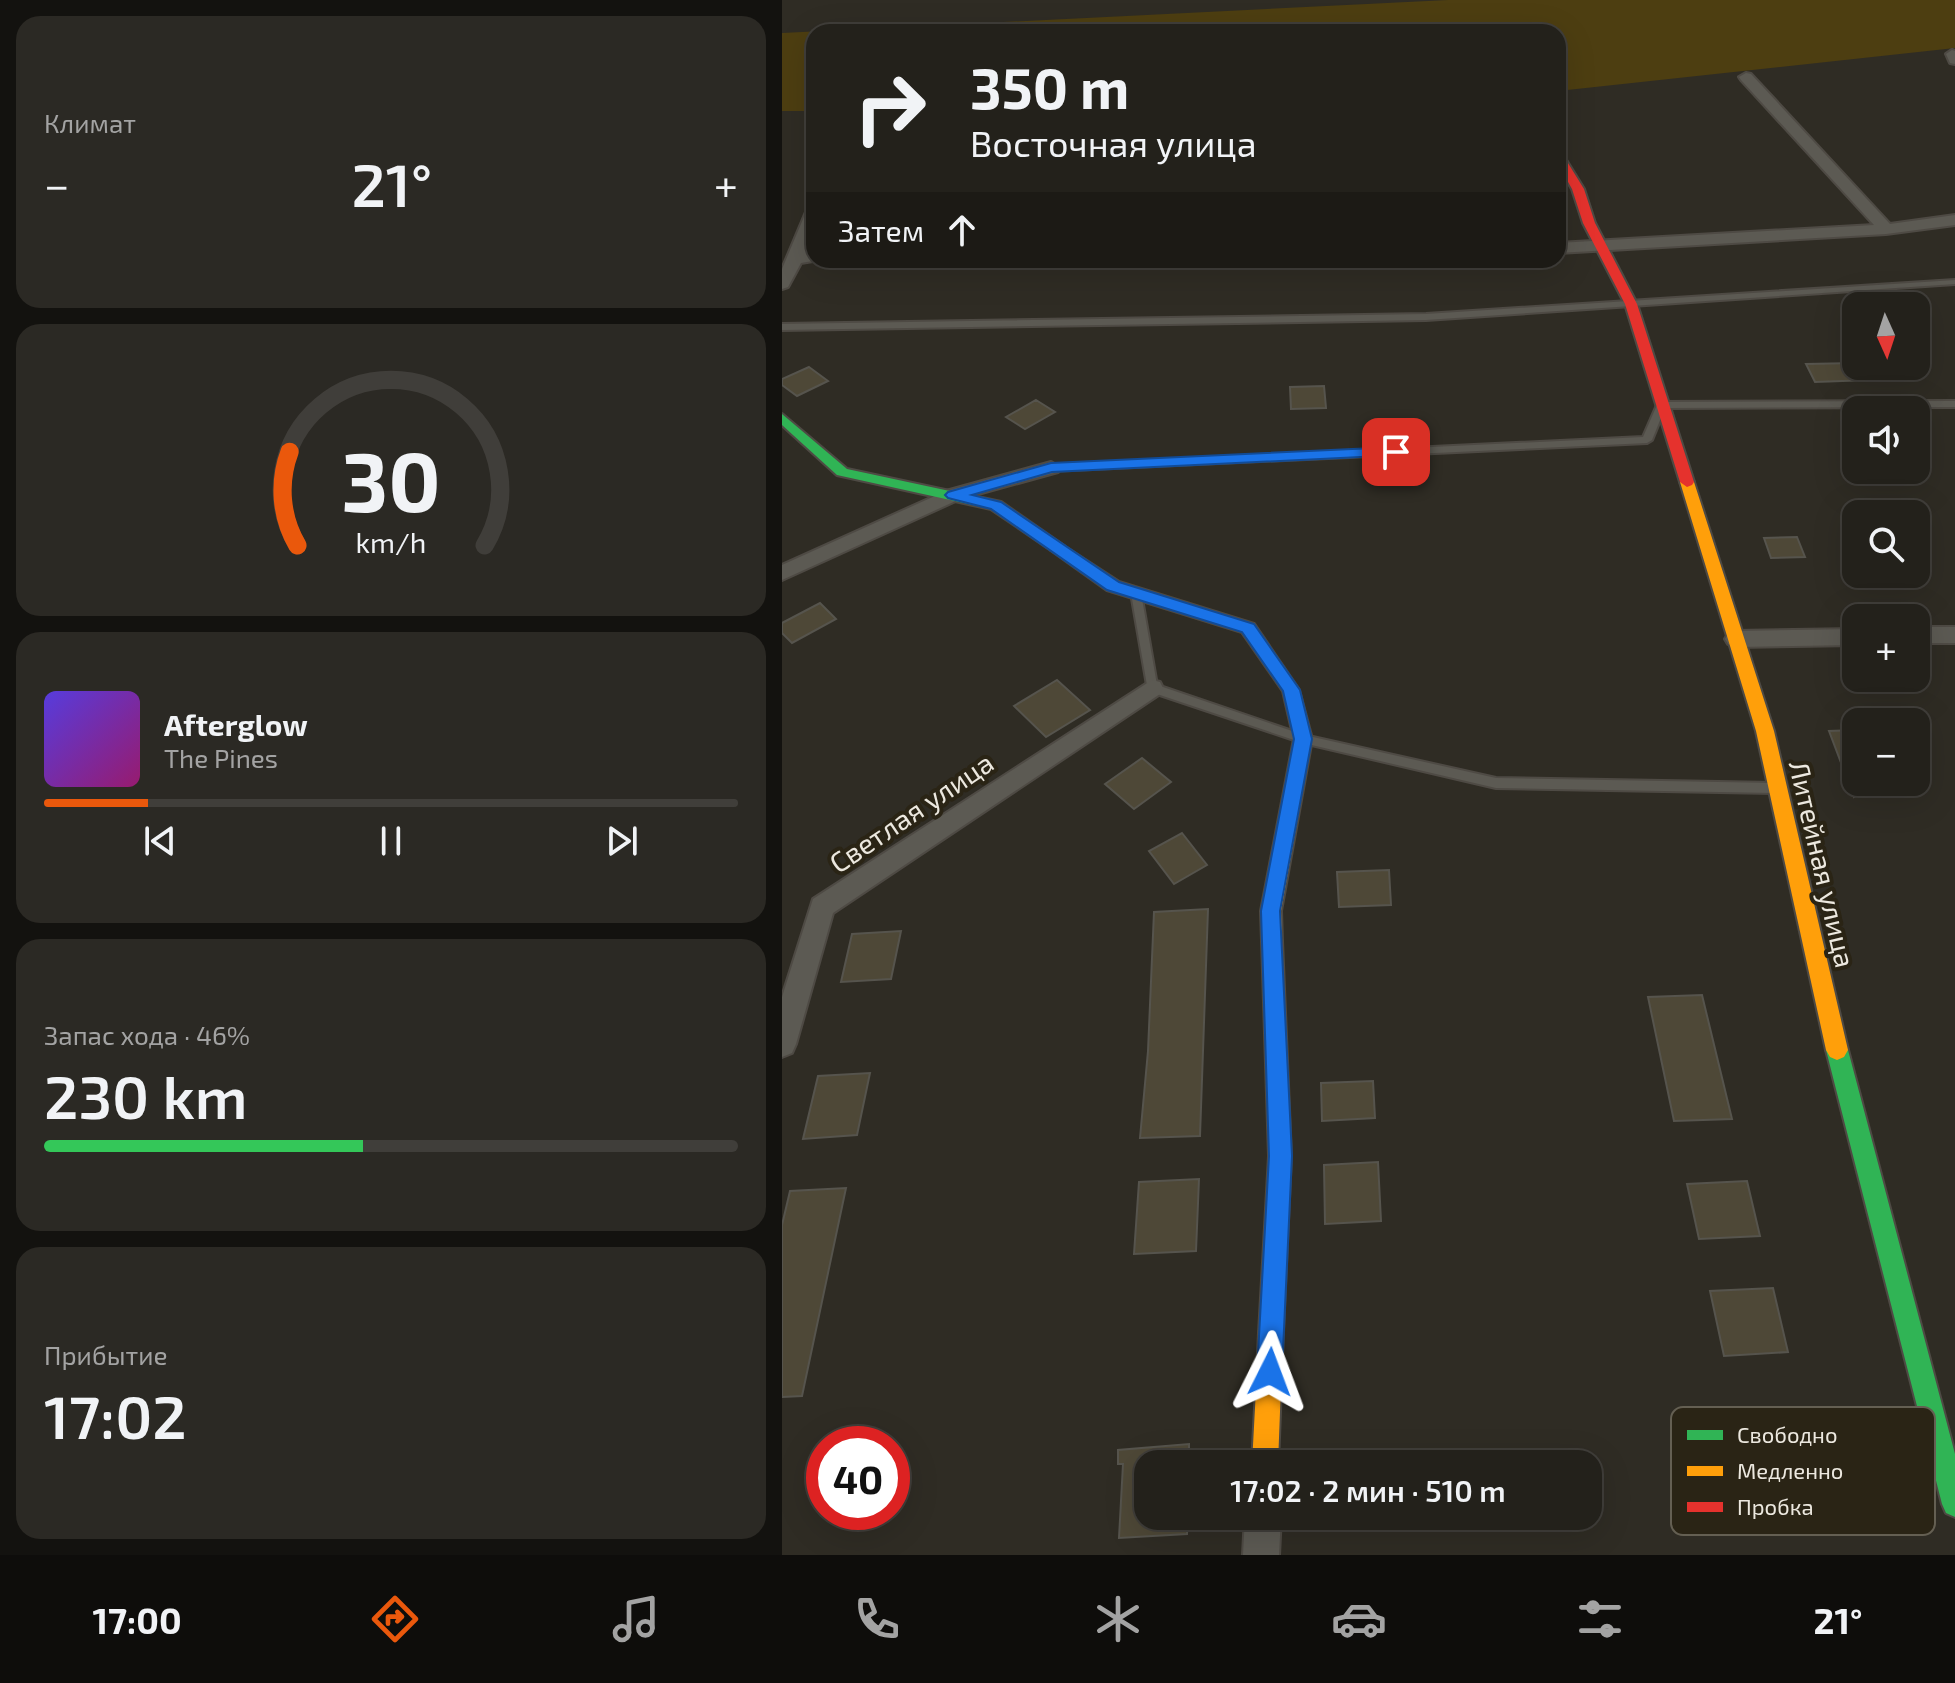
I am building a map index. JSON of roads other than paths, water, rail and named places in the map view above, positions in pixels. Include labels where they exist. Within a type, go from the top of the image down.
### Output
[{"type":"street","points":[[1746,77],[1886,229]]},
{"type":"street","name":"Литейная улица","points":[[1566,169],[1578,189],[1589,223],[1631,304],[1765,731],[1837,1051],[1930,1407]]},
{"type":"street","points":[[1566,248],[1886,229],[1955,220]]},
{"type":"street","points":[[782,284],[806,232]]},
{"type":"street","points":[[796,258],[806,258]]},
{"type":"street","points":[[782,418],[842,472],[996,505],[1113,586],[1248,628],[1291,690],[1303,739],[1271,911],[1280,1156],[1266,1450]]},
{"type":"street","points":[[782,573],[953,495],[1051,468]]},
{"type":"street","points":[[1930,635],[1955,635]]},
{"type":"street","points":[[1736,639],[1842,637]]},
{"type":"street","name":"Светлая улица","points":[[782,1044],[822,907],[1152,688]]},
{"type":"street","name":"Литейная улица","points":[[1935,1427],[1955,1504]]},
{"type":"street","points":[[1261,1555],[1262,1530]]},
{"type":"lane","points":[[782,327],[1426,317],[1955,282]]},
{"type":"lane","points":[[1051,468],[1647,440],[1662,405],[1955,404]]},
{"type":"lane","points":[[1136,593],[1152,688],[1303,739],[1496,783],[1777,788]]}]
